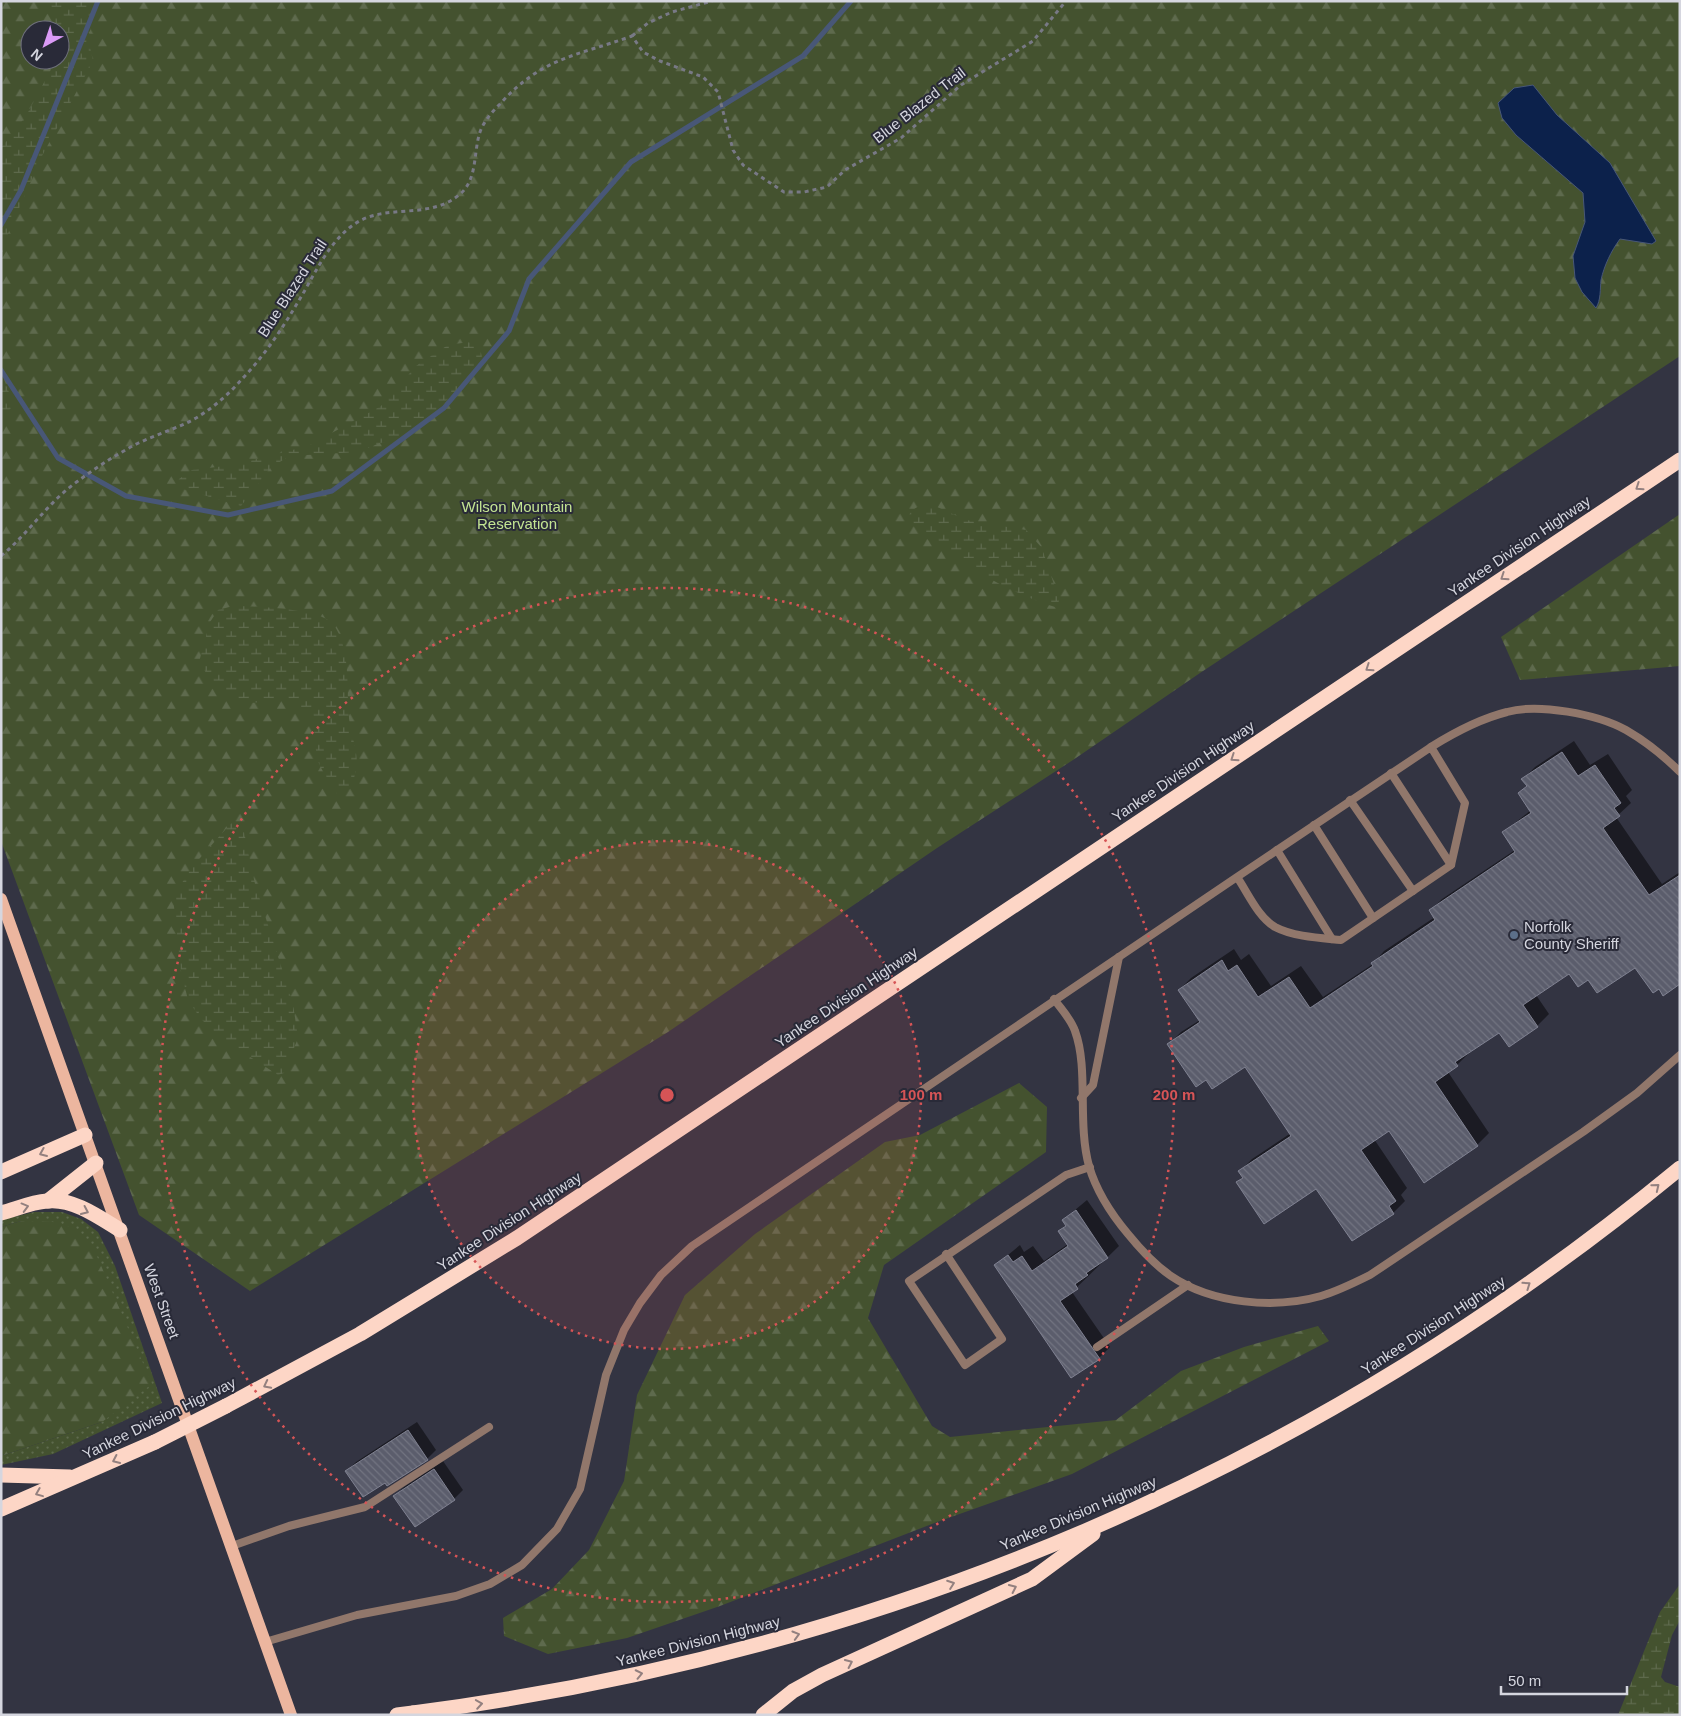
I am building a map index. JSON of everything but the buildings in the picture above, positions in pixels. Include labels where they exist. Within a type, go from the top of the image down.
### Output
[{"type":"highway","name":"Yankee Division Highway","points":[[1,1509],[154,1442],[226,1406],[360,1334],[517,1238],[1680,460]]},
{"type":"highway","points":[[1,1172],[85,1135]]},
{"type":"highway","points":[[1,1213],[48,1200],[96,1163]]},
{"type":"highway","name":"Yankee Division Highway","points":[[396,1715],[418,1714],[584,1686],[685,1664],[792,1636],[942,1588],[1116,1517],[1257,1449],[1413,1360],[1552,1267],[1680,1168]]},
{"type":"highway","points":[[48,1200],[79,1207],[120,1230]]},
{"type":"highway","points":[[1,1475],[77,1477]]},
{"type":"highway","points":[[763,1715],[793,1691],[822,1675],[1032,1579],[1116,1517]]},
{"type":"main road","name":"West Street","points":[[1,900],[291,1715]]},
{"type":"lane","points":[[266,1642],[357,1615],[456,1596],[490,1584],[522,1565],[557,1529],[580,1489],[598,1405],[614,1351],[640,1303],[661,1276],[692,1246],[1054,999],[1431,747],[1470,725],[1508,712],[1524,709],[1545,710],[1605,721],[1624,729],[1680,772]]},
{"type":"lane","points":[[1237,877],[1264,918],[1276,927],[1297,934],[1341,940],[1451,866],[1465,803],[1431,747]]},
{"type":"lane","points":[[1391,773],[1451,866]]},
{"type":"lane","points":[[1350,800],[1413,891]]},
{"type":"lane","points":[[1314,825],[1373,918]]},
{"type":"lane","points":[[1277,850],[1332,939]]},
{"type":"lane","points":[[1081,1098],[1093,1085],[1119,957]]},
{"type":"lane","points":[[1054,999],[1076,1031],[1080,1057],[1083,1139],[1090,1167],[1100,1192],[1120,1224],[1158,1266],[1188,1286],[1220,1296],[1269,1303],[1301,1301],[1339,1290],[1370,1276],[1637,1094],[1680,1055]]},
{"type":"lane","points":[[946,1254],[1002,1339],[965,1365],[909,1280],[946,1254],[1066,1175],[1090,1167]]},
{"type":"lane","points":[[1097,1347],[1188,1286]]},
{"type":"lane","points":[[232,1546],[289,1526],[365,1507],[489,1427]]},
{"type":"path","points":[[632,36],[648,23],[672,12],[712,1]]},
{"type":"path","name":"Blue Blazed Trail","points":[[1,556],[14,545],[58,496],[76,482],[130,447],[195,418],[221,400],[243,378],[274,340],[330,249],[353,225],[374,215],[439,208],[460,194],[472,178],[480,130],[489,116],[526,77],[573,54],[632,36],[643,52],[660,61],[703,77],[718,92],[733,150],[742,165],[784,192],[804,192],[827,187],[845,170],[901,138],[961,85],[1033,41],[1066,1]]},
{"type":"green space","name":"Wilson Mountain Reservation","points":[[1,1],[1680,1],[1680,356],[1200,673],[1073,760],[937,848],[668,1032],[250,1291],[139,1215],[1,841]]},
{"type":"green space","points":[[51,1],[98,1],[88,38],[93,61],[42,156],[9,231],[1,257],[1,148],[26,116],[51,70],[70,70],[70,20],[53,20]]},
{"type":"green space","points":[[469,342],[481,353],[483,362],[478,370],[408,438],[380,443],[358,452],[290,456],[271,467],[241,506],[176,487],[179,479],[192,470],[233,465],[308,446],[381,406],[416,366],[448,345]]},
{"type":"green space","points":[[1,371],[11,398],[9,415],[1,419]]},
{"type":"green space","points":[[919,506],[935,506],[966,520],[1026,530],[1042,548],[1059,600],[1058,605],[1055,607],[1039,602],[997,583],[933,544],[908,518],[911,511]]},
{"type":"green space","points":[[1680,514],[1680,666],[1520,680],[1501,637]]},
{"type":"green space","points":[[233,606],[286,609],[316,615],[333,624],[339,635],[346,660],[350,725],[356,756],[354,776],[347,791],[337,794],[322,769],[318,761],[312,721],[299,706],[279,700],[238,702],[220,690],[199,662],[210,622],[218,610]]},
{"type":"green space","points":[[233,821],[243,827],[255,884],[293,1004],[298,1038],[284,1073],[278,1075],[221,1038],[201,1019],[188,1000],[181,971],[173,897],[192,867]]},
{"type":"green space","points":[[1019,1083],[1047,1107],[1046,1152],[884,1265],[868,1318],[932,1426],[950,1437],[1116,1420],[1181,1371],[1244,1347],[1318,1326],[1329,1341],[1072,1474],[937,1522],[720,1606],[627,1638],[548,1654],[504,1636],[503,1618],[552,1589],[589,1550],[624,1481],[637,1395],[685,1295],[755,1234],[885,1142],[920,1135]]},
{"type":"green space","points":[[34,1212],[62,1212],[81,1219],[98,1232],[115,1266],[162,1403],[53,1454],[1,1465],[1,1453],[4,1455],[102,1422],[21,1221],[1,1227],[1,1220]]},
{"type":"green space","points":[[21,1221],[44,1221],[68,1226],[93,1247],[152,1384],[102,1422],[4,1455],[1,1453],[1,1227]]},
{"type":"green space","points":[[1680,1584],[1680,1620],[1672,1635],[1661,1677],[1665,1682],[1680,1687],[1680,1715],[1618,1715],[1660,1612]]},
{"type":"water","points":[[1533,85],[1557,115],[1610,163],[1656,241],[1652,244],[1620,239],[1604,269],[1600,298],[1596,308],[1582,292],[1575,278],[1573,256],[1585,222],[1583,193],[1516,135],[1502,118],[1498,103],[1514,88]]},
{"type":"waterway","points":[[1,225],[21,190],[98,1]]},
{"type":"waterway","points":[[1,370],[58,458],[126,496],[228,515],[332,491],[444,408],[509,331],[529,279],[631,162],[803,56],[851,1]]},
{"type":"place","name":"Norfolk County Sheriff","points":[[1514,935]]}]
